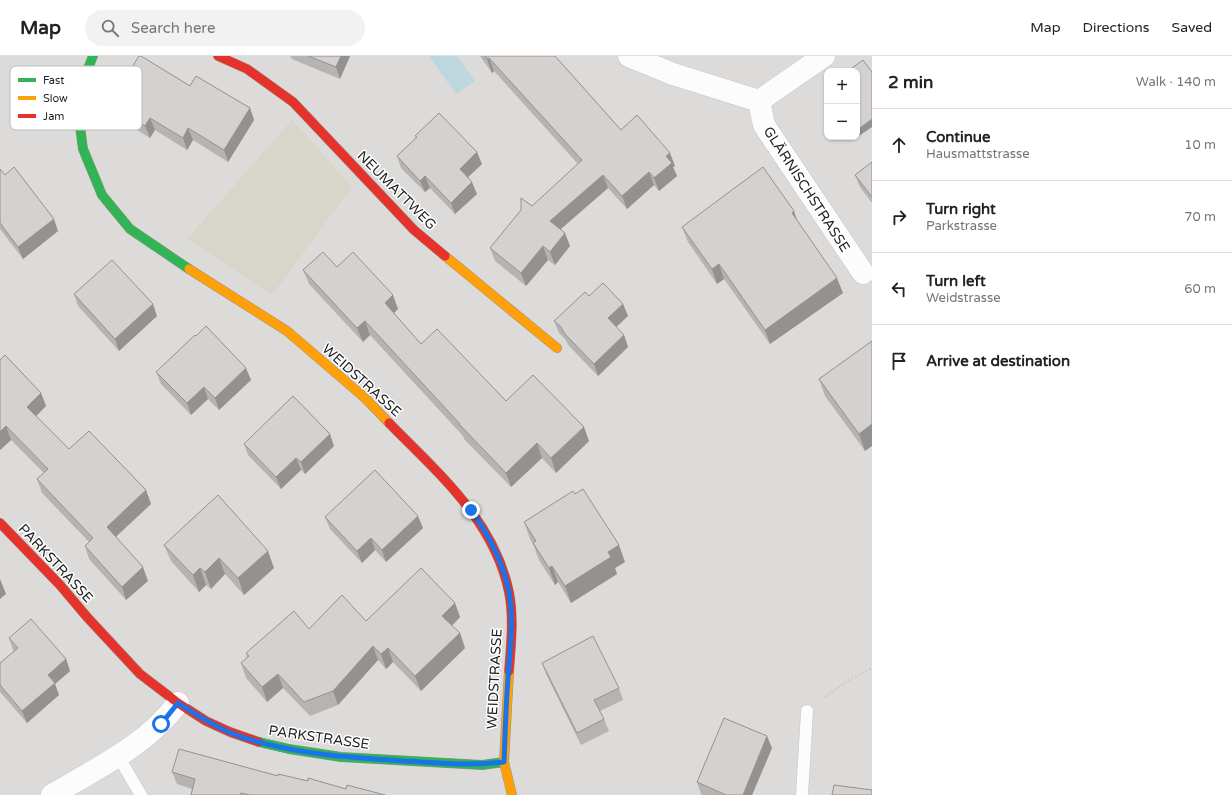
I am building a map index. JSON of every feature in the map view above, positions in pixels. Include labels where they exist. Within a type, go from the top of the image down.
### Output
[{"type":"street","name":"WEIDSTRASSE","points":[[89,66],[93,56]]},
{"type":"street","name":"NEUMATTWEG","points":[[218,56],[247,69],[293,102],[414,230],[556,348]]},
{"type":"street","points":[[629,56],[673,74],[759,101],[824,56]]},
{"type":"street","name":"GLÄRNISCHSTRASSE","points":[[759,101],[764,125],[863,273]]},
{"type":"street","name":"WEIDSTRASSE","points":[[81,130],[83,149],[102,195],[130,229],[176,261],[286,331],[365,398],[455,490],[482,525],[499,559],[509,592],[512,630],[504,762],[512,795]]},
{"type":"street","name":"PARKSTRASSE","points":[[0,523],[60,585],[87,617],[140,674],[178,703],[206,721],[230,732],[262,743],[341,757],[482,765],[504,762]]},
{"type":"street","points":[[52,795],[118,756],[150,734],[170,714],[178,703]]},
{"type":"lane","points":[[802,795],[807,711]]},
{"type":"lane","points":[[118,756],[141,795]]},
{"type":"path","points":[[807,711],[847,681],[872,668]]},
{"type":"shaded area","points":[[0,56],[872,56],[872,795],[0,795]]},
{"type":"shaded area","points":[[292,120],[352,187],[272,295],[187,239]]},
{"type":"water","points":[[429,56],[457,56],[475,81],[456,94]]},
{"type":"building","points":[[139,56],[141,56],[190,86],[196,76],[250,108],[224,150],[188,128],[183,138],[150,118],[145,126],[142,124],[142,66],[133,66]]},
{"type":"building","points":[[308,56],[341,56],[336,67]]},
{"type":"building","points":[[485,56],[555,56],[621,130],[637,115],[670,153],[666,156],[672,163],[654,178],[649,172],[622,196],[603,175],[550,221],[565,233],[550,252],[543,246],[521,273],[490,248],[521,210],[521,198],[532,206],[582,160],[489,58],[487,59]]},
{"type":"building","points":[[863,60],[872,72],[872,119],[860,128],[860,68],[852,68]]},
{"type":"building","points":[[439,113],[477,152],[460,169],[472,182],[451,203],[425,176],[420,181],[397,156]]},
{"type":"building","points":[[872,162],[872,197],[855,175]]},
{"type":"building","points":[[14,167],[54,219],[18,247],[0,223],[0,169],[5,175]]},
{"type":"building","points":[[763,167],[794,211],[792,213],[837,278],[765,330],[719,264],[712,269],[682,227]]},
{"type":"building","points":[[323,252],[337,267],[353,252],[393,295],[385,303],[421,344],[437,329],[506,401],[533,375],[584,427],[551,458],[537,443],[506,473],[365,321],[357,328],[303,270]]},
{"type":"building","points":[[112,260],[153,304],[115,339],[74,294]]},
{"type":"building","points":[[603,283],[623,304],[608,318],[624,335],[594,364],[554,321],[585,292],[589,296]]},
{"type":"building","points":[[206,326],[246,368],[215,398],[204,387],[187,403],[156,372]]},
{"type":"building","points":[[872,341],[872,424],[859,434],[819,379]]},
{"type":"building","points":[[5,355],[41,393],[27,407],[69,449],[89,431],[146,490],[107,527],[143,567],[122,587],[85,546],[93,538],[37,479],[48,469],[6,426],[0,432],[0,360]]},
{"type":"building","points":[[293,396],[330,434],[301,462],[296,458],[276,477],[244,444]]},
{"type":"building","points":[[375,470],[418,516],[382,550],[371,538],[357,551],[325,517]]},
{"type":"building","points":[[583,489],[619,545],[608,552],[611,557],[565,586],[552,566],[549,568],[533,543],[536,541],[524,522],[573,491],[575,494]]},
{"type":"building","points":[[218,495],[268,551],[238,578],[219,558],[205,572],[200,568],[193,575],[164,545]]},
{"type":"building","points":[[421,568],[455,603],[442,616],[460,633],[415,676],[388,648],[381,654],[373,646],[333,691],[304,702],[278,674],[262,687],[241,663],[249,656],[246,653],[294,611],[309,629],[342,595],[366,621]]},
{"type":"building","points":[[31,619],[66,659],[48,675],[55,683],[22,711],[0,685],[0,663],[18,648],[9,638]]},
{"type":"building","points":[[593,636],[619,688],[594,700],[604,719],[577,733],[542,663]]},
{"type":"building","points":[[724,718],[767,736],[743,795],[726,795],[697,782]]},
{"type":"building","points":[[179,749],[278,776],[278,774],[308,781],[308,778],[346,789],[347,785],[385,795],[250,795],[241,793],[240,795],[191,795],[195,779],[172,772]]},
{"type":"building","points":[[834,785],[872,790],[872,795],[832,795]]},
{"type":"traffic: fast","points":[[89,66],[93,56]]},
{"type":"traffic: fast","points":[[80,130],[83,149],[102,195],[130,229],[189,269]]},
{"type":"traffic: fast","points":[[259,742],[289,749],[341,757],[482,765],[504,762]]},
{"type":"traffic: slow","points":[[445,256],[557,348]]},
{"type":"traffic: slow","points":[[189,269],[287,331],[365,398],[389,423]]},
{"type":"traffic: slow","points":[[509,671],[504,762],[512,795]]},
{"type":"traffic: jam","points":[[218,56],[247,69],[293,102],[414,230],[445,256]]},
{"type":"traffic: jam","points":[[389,423],[445,479],[462,499],[491,542],[502,566],[511,602],[512,632],[509,671]]},
{"type":"traffic: jam","points":[[0,523],[60,585],[87,617],[140,674],[178,703],[206,721],[230,732],[259,742]]},
{"type":"route","points":[[161,724],[178,703],[206,721],[230,732],[262,743],[289,749],[341,757],[386,760],[482,765],[504,762],[512,630],[509,592],[499,559],[492,543],[482,525],[471,510]]}]
